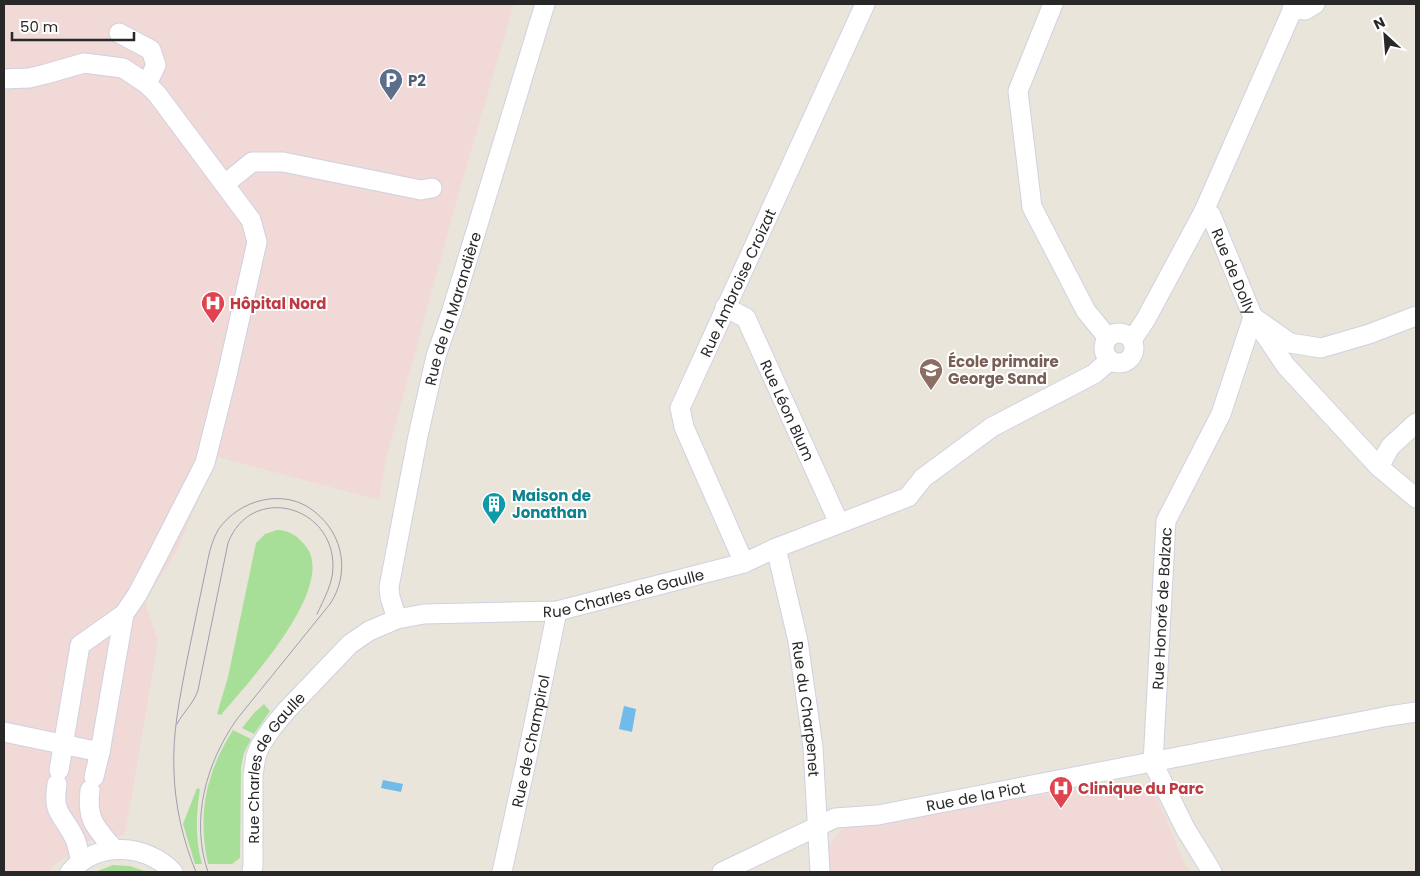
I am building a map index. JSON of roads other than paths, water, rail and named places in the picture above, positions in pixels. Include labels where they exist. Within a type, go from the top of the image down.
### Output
[{"type":"street","name":"Rue de la Marandière","points":[[397,618],[390,597],[389,587],[418,436],[436,356],[452,310],[545,4]]},
{"type":"street","name":"Rue Ambroise Croizat","points":[[744,563],[684,427],[680,408],[865,4]]},
{"type":"street","points":[[1053,4],[1018,91],[1032,207],[1086,312],[1108,338]]},
{"type":"street","points":[[1293,6],[1305,10],[1315,4]]},
{"type":"street","name":"Rue de Dolly","points":[[1293,6],[1204,211],[1211,215],[1253,317],[1286,366],[1379,466],[1416,498]]},
{"type":"street","points":[[119,33],[150,50],[156,65],[147,84]]},
{"type":"street","points":[[4,79],[29,78],[84,63],[122,68],[147,84],[251,220],[257,242],[205,463],[158,556],[137,595],[124,614],[80,645],[55,797],[56,807],[61,818],[74,837],[76,867],[97,854],[114,849],[128,849],[142,852],[162,862],[173,872]]},
{"type":"street","points":[[225,184],[252,162],[283,162],[421,190],[432,188]]},
{"type":"street","points":[[1132,340],[1146,319],[1204,211]]},
{"type":"street","name":"Rue Léon Blum","points":[[725,307],[746,318],[839,523]]},
{"type":"street","points":[[1253,317],[1290,342],[1321,348],[1369,334],[1416,316]]},
{"type":"street","name":"Rue Honoré de Balzac","points":[[1212,872],[1185,828],[1153,762],[1166,521],[1221,414],[1253,317]]},
{"type":"street","points":[[1116,333],[1125,334],[1132,340],[1134,349],[1131,357],[1123,363],[1110,360],[1106,356],[1104,347],[1108,338],[1116,333]]},
{"type":"street","name":"Rue Charles de Gaulle","points":[[252,872],[254,865],[253,775],[260,746],[286,711],[350,644],[369,630],[397,618],[424,614],[557,611],[744,563],[776,548],[908,497],[923,478],[992,427],[1094,374],[1110,360]]},
{"type":"street","points":[[1379,466],[1390,447],[1416,423]]},
{"type":"street","name":"Rue du Charpenet","points":[[776,548],[798,641],[813,747],[820,872]]},
{"type":"street","name":"Rue de Champirol","points":[[502,872],[557,611]]},
{"type":"street","points":[[114,849],[98,830],[92,819],[89,806],[124,614]]},
{"type":"street","name":"Rue de la Piot","points":[[722,872],[835,818],[878,815],[1416,712]]},
{"type":"street","points":[[4,732],[100,752]]},
{"type":"water","points":[[624,706],[636,709],[632,732],[619,729]]},
{"type":"water","points":[[383,780],[403,784],[401,792],[381,788]]},
{"type":"tram line","points":[[196,872],[187,848],[178,810],[174,744],[187,660],[213,540],[227,519],[250,504],[263,500],[290,500],[303,504],[315,512],[325,521],[332,532],[338,543],[341,555],[342,568],[340,580],[330,604],[237,719],[217,754],[209,773],[201,812],[203,852],[208,872]]},
{"type":"tram line","points":[[177,724],[198,690],[228,543],[239,524],[254,513],[272,508],[290,509],[306,516],[320,529],[330,546],[333,573],[330,585],[317,614]]},
{"type":"place","name":"P2","points":[[391,101]]},
{"type":"place","name":"Hôpital Nord","points":[[213,324]]},
{"type":"place","name":"École primaire George Sand","points":[[931,391]]},
{"type":"place","name":"Maison de Jonathan","points":[[494,525]]},
{"type":"place","name":"Clinique du Parc","points":[[1061,809]]}]
